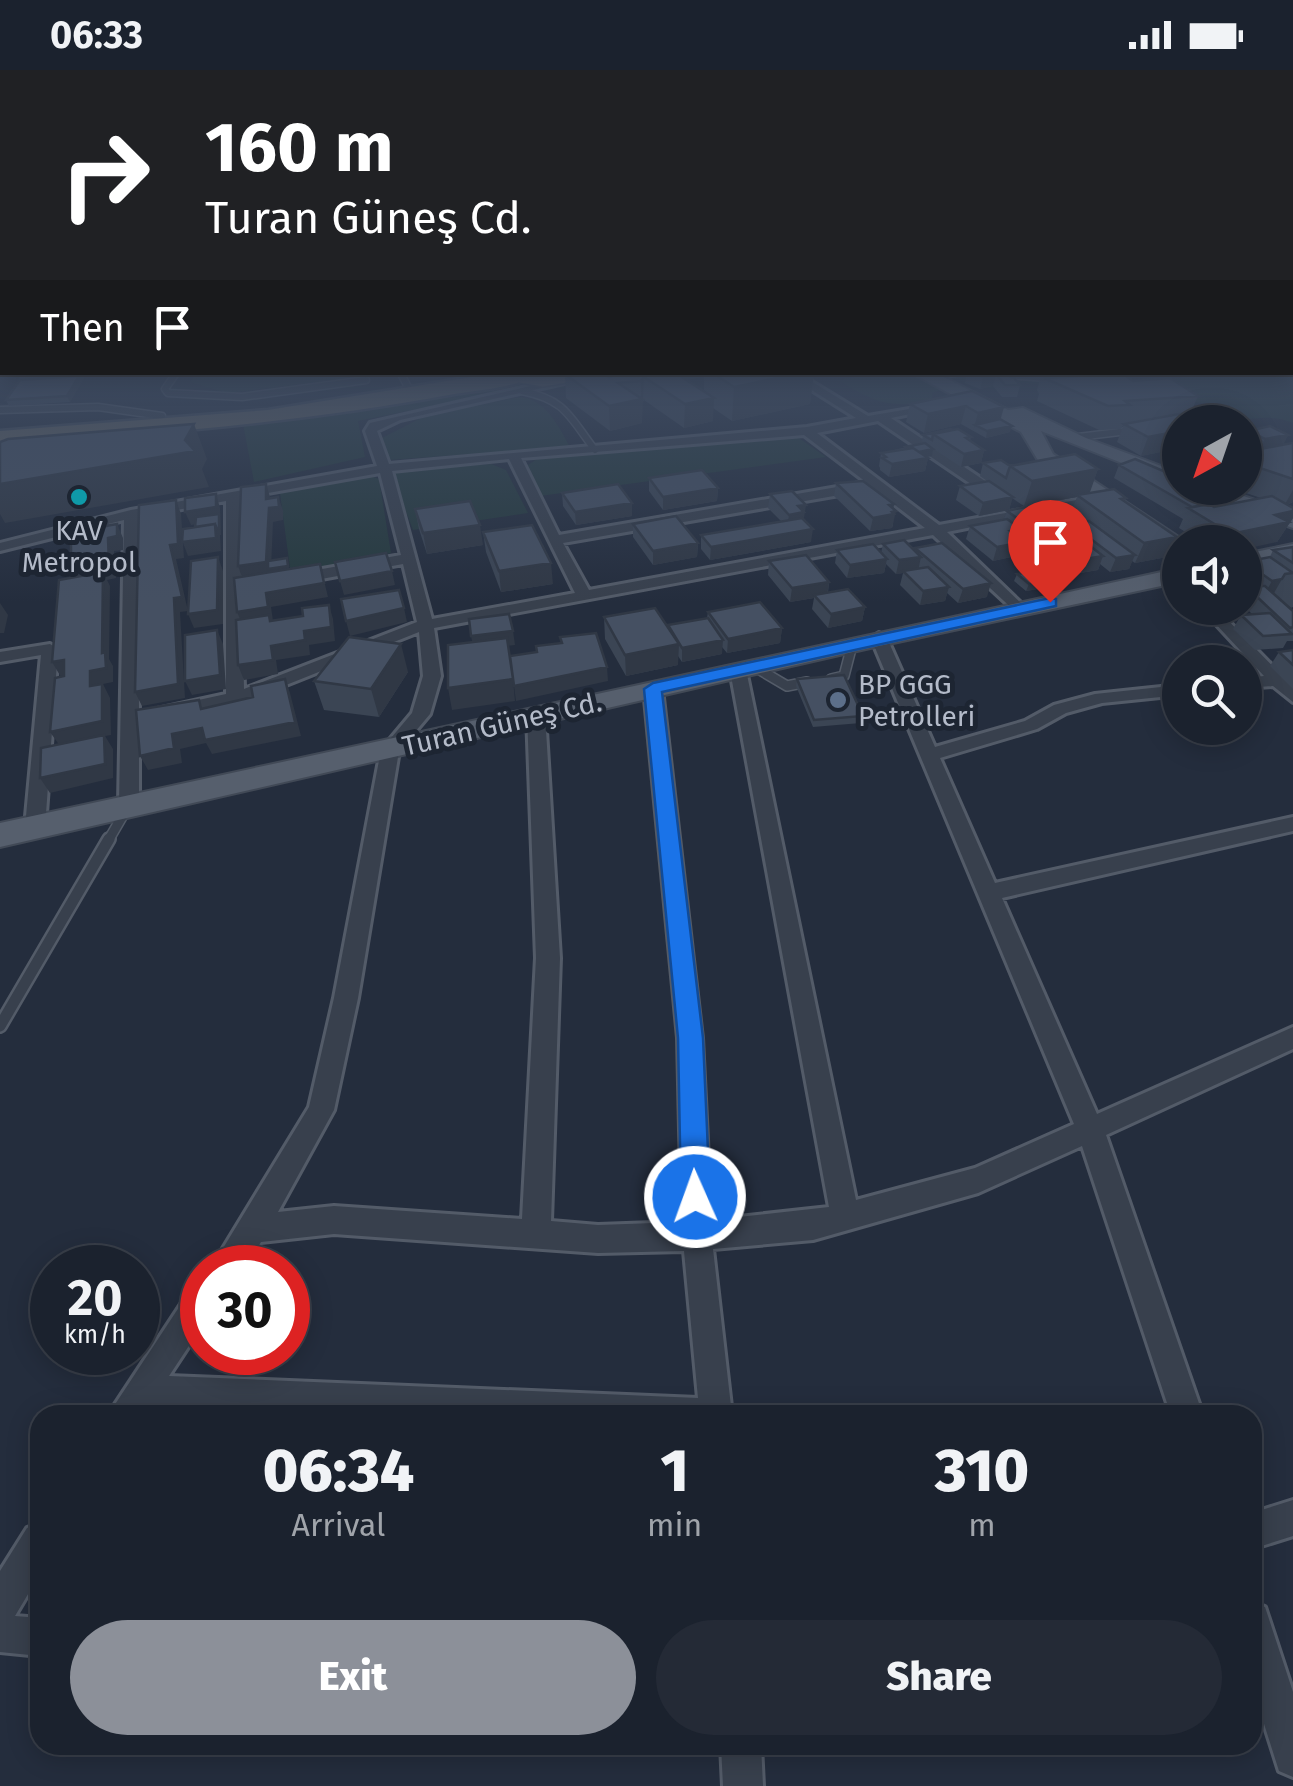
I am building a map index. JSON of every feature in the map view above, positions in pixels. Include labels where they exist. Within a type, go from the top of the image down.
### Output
[{"type":"main road","points":[[1034,442],[1046,458],[1107,498],[1162,551]]},
{"type":"main road","points":[[1081,442],[1162,472]]},
{"type":"main road","points":[[1248,505],[1293,521]]},
{"type":"main road","points":[[1262,558],[1291,554]]},
{"type":"main road","name":"Turan Güneş Cd.","points":[[0,835],[1018,609],[1162,573]]},
{"type":"street","points":[[242,1245],[321,1110],[346,998],[390,750],[421,714],[428,698],[432,657],[426,625],[375,442]]},
{"type":"street","points":[[0,547],[131,514],[385,468],[683,442]]},
{"type":"street","points":[[822,442],[936,530],[1018,609]]},
{"type":"street","points":[[912,442],[1025,514]]},
{"type":"street","points":[[514,456],[584,596]]},
{"type":"street","points":[[554,540],[878,484]]},
{"type":"street","points":[[233,496],[240,590],[236,696]]},
{"type":"street","points":[[128,721],[274,684],[378,639],[426,625],[1107,498]]},
{"type":"street","points":[[129,805],[131,514]]},
{"type":"street","points":[[281,582],[408,558]]},
{"type":"street","points":[[1224,625],[1293,697]]},
{"type":"street","points":[[866,642],[929,755],[992,892],[1090,1129],[1184,1405]]},
{"type":"street","points":[[0,657],[50,648],[35,827]]},
{"type":"street","points":[[746,669],[845,1217]]},
{"type":"street","points":[[1262,681],[1277,680]]},
{"type":"street","points":[[653,689],[690,1038],[696,1236],[715,1405]]},
{"type":"street","points":[[929,755],[1031,725],[1060,709],[1101,698],[1162,692]]},
{"type":"street","points":[[536,714],[548,958],[536,1234]]},
{"type":"street","points":[[992,892],[1293,824]]},
{"type":"street","points":[[253,1230],[334,1220],[598,1239],[813,1226],[978,1180],[1293,1038]]},
{"type":"street","points":[[132,1403],[180,1332]]},
{"type":"street","points":[[132,1403],[229,1405]]},
{"type":"street","points":[[1262,1528],[1293,1518]]},
{"type":"street","points":[[0,1605],[30,1557]]},
{"type":"street","points":[[0,1633],[30,1636]]},
{"type":"street","points":[[1262,1653],[1293,1757]]},
{"type":"street","points":[[741,1755],[743,1786]]},
{"type":"lane","points":[[589,442],[595,450]]},
{"type":"lane","points":[[0,1026],[129,805]]},
{"type":"green space","points":[[246,442],[362,442],[365,457],[254,482]]},
{"type":"green space","points":[[383,442],[567,442],[570,447],[389,460]]},
{"type":"green space","points":[[728,442],[805,442],[826,457],[540,496],[525,467],[537,459]]},
{"type":"green space","points":[[491,464],[506,470],[528,513],[413,530],[393,477],[398,471]]},
{"type":"green space","points":[[371,476],[379,479],[391,553],[291,576],[280,493]]},
{"type":"building","points":[[0,442],[187,442],[195,451],[0,484]]},
{"type":"building","points":[[946,442],[972,442],[984,450],[964,454]]},
{"type":"building","points":[[925,443],[933,449],[919,452],[905,447]]},
{"type":"building","points":[[1292,443],[1293,479],[1262,469],[1262,449]]},
{"type":"building","points":[[913,448],[928,458],[892,464],[882,458],[886,457],[881,453]]},
{"type":"building","points":[[1075,454],[1098,469],[1032,481],[1010,466]]},
{"type":"building","points":[[1135,459],[1162,470],[1162,490],[1119,465]]},
{"type":"building","points":[[1001,460],[1010,466],[1006,478],[983,463]]},
{"type":"building","points":[[702,470],[718,488],[663,497],[649,478]]},
{"type":"building","points":[[863,481],[894,504],[889,505],[896,511],[894,514],[873,518],[836,483]]},
{"type":"building","points":[[989,481],[1013,497],[983,503],[960,486]]},
{"type":"building","points":[[266,484],[266,499],[278,497],[279,507],[269,508],[266,562],[238,566],[241,487]]},
{"type":"building","points":[[618,484],[632,503],[575,512],[562,493]]},
{"type":"building","points":[[1114,489],[1126,498],[1121,499],[1162,527],[1162,540],[1144,543],[1077,495]]},
{"type":"building","points":[[792,491],[806,505],[798,506],[804,512],[789,515],[770,494]]},
{"type":"building","points":[[216,494],[216,507],[185,512],[185,498]]},
{"type":"building","points":[[1272,496],[1293,508],[1275,515],[1289,522],[1262,528],[1216,525],[1188,508],[1262,505],[1262,498]]},
{"type":"building","points":[[176,500],[178,544],[170,545],[182,597],[174,598],[178,684],[135,692],[139,505]]},
{"type":"building","points":[[470,501],[480,525],[423,533],[415,509]]},
{"type":"building","points":[[1048,502],[1073,517],[1030,527],[1007,511]]},
{"type":"building","points":[[219,514],[219,528],[215,524],[195,527],[196,517]]},
{"type":"building","points":[[676,516],[698,543],[653,551],[633,524]]},
{"type":"building","points":[[802,518],[813,529],[711,547],[701,535]]},
{"type":"building","points":[[1007,519],[1021,529],[1010,531],[1024,542],[997,547],[970,526]]},
{"type":"building","points":[[1089,521],[1135,555],[1116,558],[1071,524]]},
{"type":"building","points":[[107,522],[107,526],[72,535],[73,527]]},
{"type":"building","points":[[117,524],[117,536],[108,538],[109,564],[67,572],[67,557],[71,556],[71,544],[77,543],[77,531]]},
{"type":"building","points":[[215,524],[216,538],[182,542],[183,529]]},
{"type":"building","points":[[532,525],[551,563],[499,571],[483,532]]},
{"type":"building","points":[[1080,538],[1103,556],[1067,562],[1044,544]]},
{"type":"building","points":[[904,540],[921,557],[899,560],[883,544]]},
{"type":"building","points":[[942,543],[991,583],[963,589],[915,548]]},
{"type":"building","points":[[873,544],[887,559],[850,565],[837,550]]},
{"type":"building","points":[[1293,547],[1293,563],[1273,550]]},
{"type":"building","points":[[386,553],[392,571],[340,581],[335,562]]},
{"type":"building","points":[[806,555],[829,582],[792,588],[769,561]]},
{"type":"building","points":[[218,557],[217,610],[188,614],[191,561]]},
{"type":"building","points":[[1270,557],[1293,573],[1272,581],[1262,574],[1262,559]]},
{"type":"building","points":[[287,558],[288,566],[268,569],[268,561]]},
{"type":"building","points":[[320,564],[324,583],[266,593],[268,607],[237,612],[234,578]]},
{"type":"building","points":[[928,567],[949,587],[923,591],[903,571]]},
{"type":"building","points":[[1046,569],[1058,579],[1029,584],[1017,574]]},
{"type":"building","points":[[103,572],[102,653],[105,652],[106,668],[90,671],[90,686],[102,684],[102,721],[50,732],[55,678],[64,676],[64,660],[52,662],[59,580]]},
{"type":"building","points":[[1262,586],[1293,611],[1290,628],[1262,601]]},
{"type":"building","points":[[848,589],[865,607],[831,614],[814,595]]},
{"type":"building","points":[[399,590],[404,608],[346,621],[341,599]]},
{"type":"building","points":[[760,602],[782,628],[728,639],[708,612]]},
{"type":"building","points":[[329,605],[331,627],[304,631],[305,640],[271,646],[273,660],[238,665],[236,620],[269,615],[270,621],[303,616],[302,608]]},
{"type":"building","points":[[655,608],[679,644],[625,655],[604,617]]},
{"type":"building","points":[[1270,613],[1292,634],[1263,636],[1251,625],[1262,625],[1262,614]]},
{"type":"building","points":[[509,614],[513,631],[471,636],[469,619]]},
{"type":"building","points":[[708,618],[723,640],[682,648],[668,625]]},
{"type":"building","points":[[217,630],[220,675],[185,681],[185,635]]},
{"type":"building","points":[[596,633],[607,667],[514,686],[510,656],[537,652],[536,646],[562,643],[560,637]]},
{"type":"building","points":[[349,637],[401,644],[371,689],[314,681]]},
{"type":"building","points":[[507,638],[513,679],[448,688],[448,645]]},
{"type":"building","points":[[1293,650],[1293,665],[1279,652]]},
{"type":"building","points":[[844,675],[863,716],[814,720],[797,679]]},
{"type":"building","points":[[285,679],[295,722],[205,740],[202,728],[172,734],[174,748],[140,756],[136,710],[199,700],[201,709],[253,697],[251,686]]},
{"type":"building","points":[[104,735],[105,764],[40,778],[41,748]]},
{"type":"place","name":"KAV Metropol","points":[[79,497]]},
{"type":"place","name":"BP GGG Petrolleri","points":[[838,700]]},
{"type":"route","points":[[695,1197],[690,1038],[653,689],[1050,602]]}]
